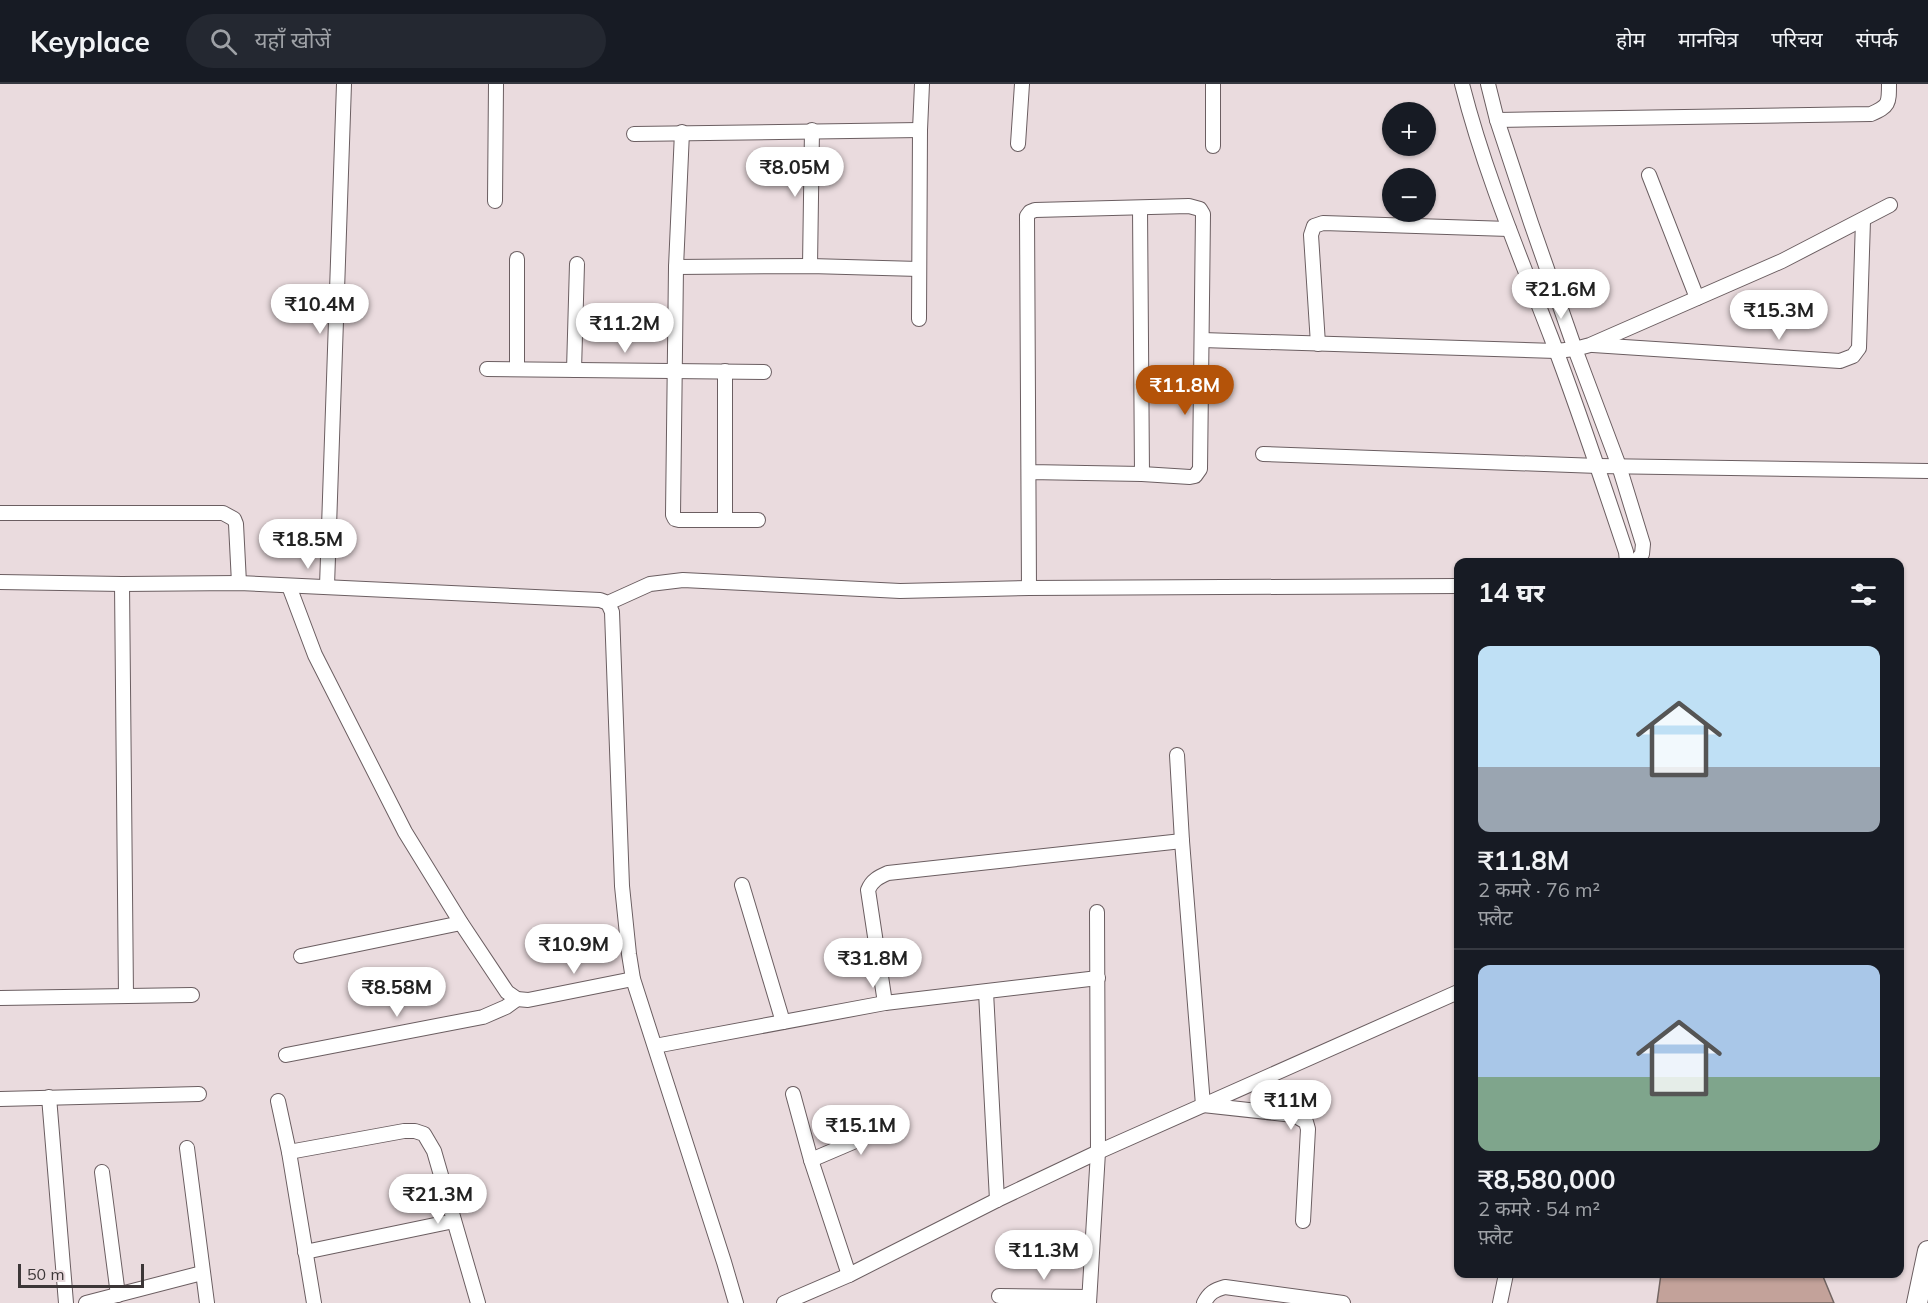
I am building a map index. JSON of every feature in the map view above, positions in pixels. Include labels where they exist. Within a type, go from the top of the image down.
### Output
[{"type":"street","points":[[327,586],[344,84]]},
{"type":"street","points":[[495,201],[496,84]]},
{"type":"street","points":[[919,319],[922,84]]},
{"type":"street","points":[[1018,144],[1022,84]]},
{"type":"street","points":[[1213,84],[1214,146]]},
{"type":"street","points":[[1462,84],[1472,123],[1509,229],[1598,466],[1627,558]]},
{"type":"street","points":[[1488,84],[1497,120],[1575,350],[1619,466],[1643,544],[1642,554],[1638,558]]},
{"type":"street","points":[[1497,120],[1870,114],[1885,108],[1889,100],[1889,84]]},
{"type":"street","points":[[810,266],[812,130]]},
{"type":"street","points":[[634,134],[920,130]]},
{"type":"street","points":[[682,132],[676,267],[674,515],[675,519],[679,520],[758,520]]},
{"type":"street","points":[[1649,175],[1697,298]]},
{"type":"street","points":[[1202,340],[1575,350],[1782,261],[1890,205]]},
{"type":"street","points":[[1029,472],[1190,477],[1195,476],[1200,469],[1203,214],[1200,209],[1189,206],[1035,210],[1027,216],[1029,588]]},
{"type":"street","points":[[1140,208],[1142,474]]},
{"type":"street","points":[[1590,345],[1840,361],[1853,356],[1859,348],[1863,220]]},
{"type":"street","points":[[1318,344],[1311,235],[1314,226],[1323,223],[1509,229]]},
{"type":"street","points":[[517,259],[518,369]]},
{"type":"street","points":[[574,370],[577,264]]},
{"type":"street","points":[[676,267],[810,266],[919,269]]},
{"type":"street","points":[[487,369],[764,372]]},
{"type":"street","points":[[725,371],[725,520]]},
{"type":"street","points":[[1263,454],[1598,466],[1928,471]]},
{"type":"street","points":[[0,513],[224,513],[234,519],[236,524],[239,583]]},
{"type":"street","points":[[0,582],[239,583],[327,586],[600,600],[608,603],[651,584],[683,580],[900,591],[1029,588],[1454,586]]},
{"type":"street","points":[[122,584],[126,996]]},
{"type":"street","points":[[289,586],[315,655],[405,832],[507,992],[517,999],[528,1000],[633,979]]},
{"type":"street","points":[[608,603],[612,612],[622,886],[633,979],[736,1303]]},
{"type":"street","points":[[1177,755],[1203,1105]]},
{"type":"street","points":[[885,1003],[868,890],[877,878],[888,873],[1182,841]]},
{"type":"street","points":[[742,885],[783,1022]]},
{"type":"street","points":[[999,1296],[1089,1300],[1098,1152],[1097,912]]},
{"type":"street","points":[[301,956],[461,923]]},
{"type":"street","points":[[655,1046],[885,1003],[1098,978]]},
{"type":"street","points":[[986,992],[997,1200]]},
{"type":"street","points":[[784,1303],[849,1275],[1098,1152],[1454,994]]},
{"type":"street","points":[[0,998],[192,995]]},
{"type":"street","points":[[286,1055],[483,1017],[506,1007],[517,999]]},
{"type":"street","points":[[0,1099],[199,1094]]},
{"type":"street","points":[[793,1094],[811,1160],[849,1275]]},
{"type":"street","points":[[49,1097],[66,1303]]},
{"type":"street","points":[[278,1101],[289,1152],[314,1303]]},
{"type":"street","points":[[1203,1105],[1294,1115],[1306,1122],[1308,1130],[1303,1221]]},
{"type":"street","points":[[811,1160],[900,1122]]},
{"type":"street","points":[[289,1152],[404,1131],[424,1134],[434,1151],[478,1303]]},
{"type":"street","points":[[187,1148],[207,1303]]},
{"type":"street","points":[[102,1172],[118,1295]]},
{"type":"street","points":[[305,1252],[454,1221]]},
{"type":"street","points":[[1917,1303],[1928,1251]]},
{"type":"street","points":[[95,1302],[202,1273]]},
{"type":"street","points":[[1500,1303],[1505,1278]]},
{"type":"street","points":[[1204,1303],[1208,1294],[1225,1287],[1343,1303]]},
{"type":"building","points":[[1660,1278],[1824,1278],[1834,1303],[1657,1303]]}]
